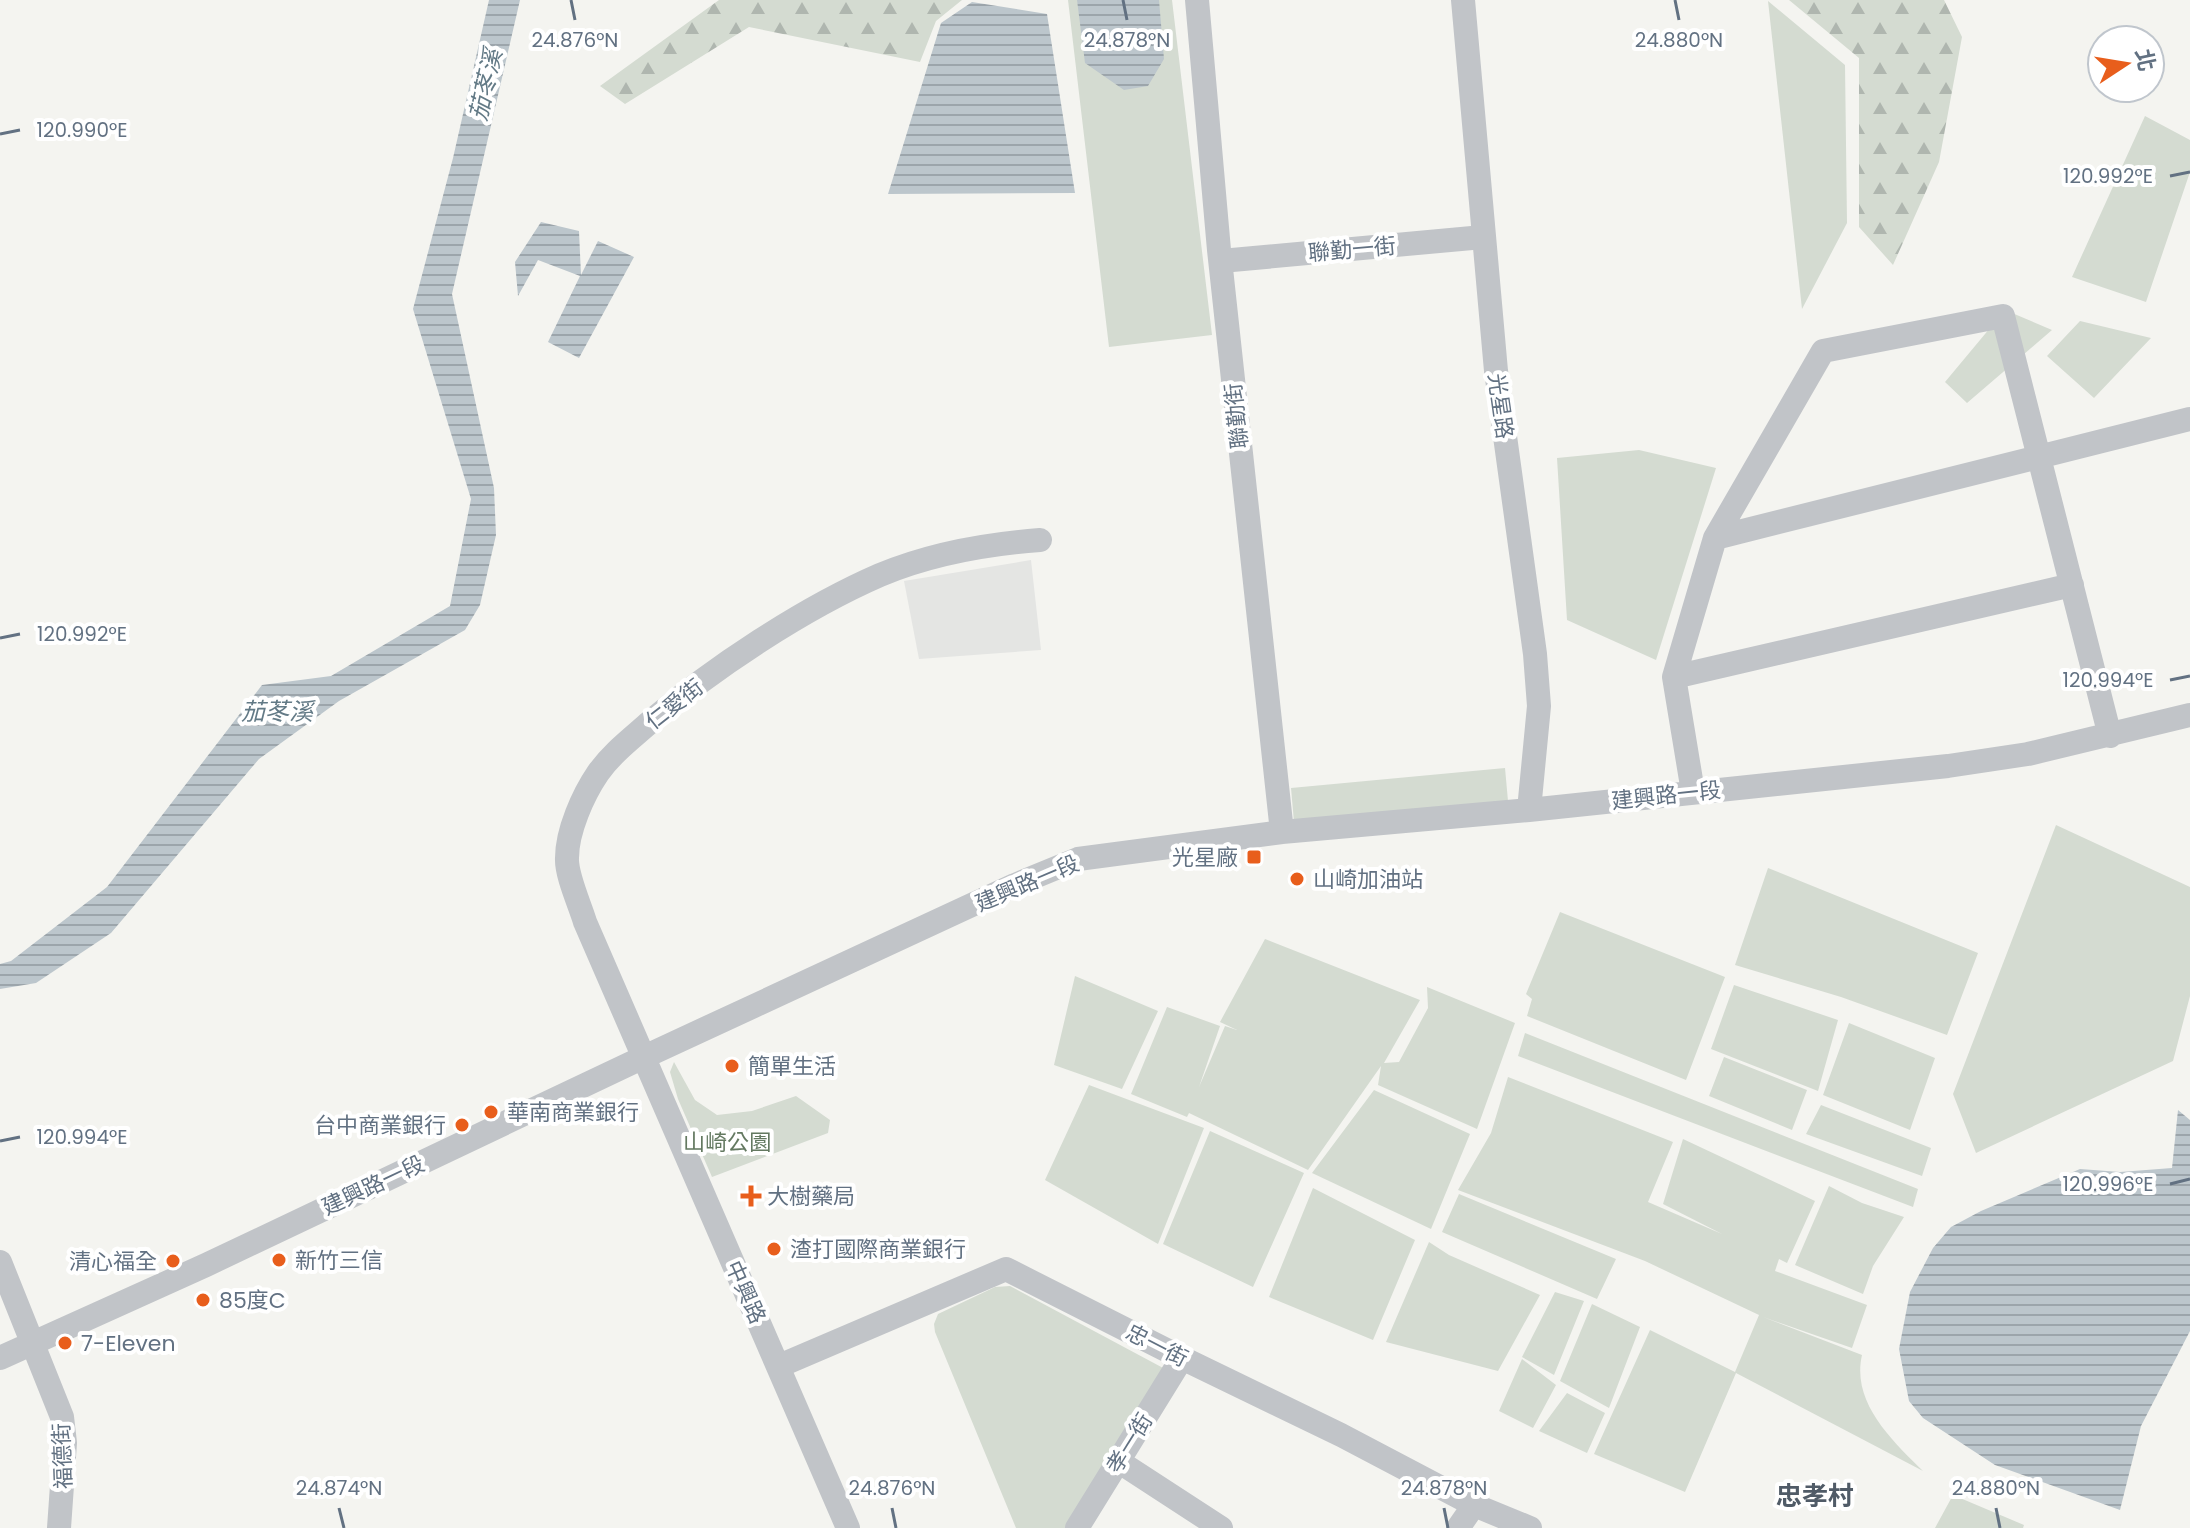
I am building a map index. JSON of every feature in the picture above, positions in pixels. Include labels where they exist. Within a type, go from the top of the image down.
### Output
[{"type":"street","name":"聯勤街","points":[[1197,0],[1221,261],[1282,832]]},
{"type":"street","name":"光星路","points":[[1463,0],[1496,371],[1535,654],[1539,706],[1529,810]]},
{"type":"street","name":"聯勤一街","points":[[1221,261],[1483,237]]},
{"type":"street","points":[[1693,792],[1674,677],[1715,538],[1823,351],[2003,316],[2110,736]]},
{"type":"street","points":[[1715,538],[2190,419]]},
{"type":"street","name":"仁愛街","points":[[644,1057],[585,922],[566,859],[582,798],[600,771],[619,749],[676,700],[742,653],[879,575],[921,560],[1006,543],[1040,540]]},
{"type":"street","points":[[1674,677],[2072,585]]},
{"type":"street","name":"建興路一段","points":[[0,1358],[206,1265],[1015,885],[1078,859],[1282,832],[1529,810],[1948,766],[2028,754],[2190,715]]},
{"type":"street","name":"中興路","points":[[644,1057],[848,1528]]},
{"type":"street","name":"福德街","points":[[0,1262],[62,1417],[65,1443],[59,1528]]},
{"type":"street","name":"忠一街","points":[[779,1366],[1006,1269],[1341,1435],[1474,1505],[1530,1528]]},
{"type":"street","name":"孝一街","points":[[1077,1528],[1182,1358]]},
{"type":"street","points":[[1118,1461],[1221,1528]]},
{"type":"street","points":[[1458,1528],[1474,1505]]},
{"type":"shaded area","points":[[1031,560],[1041,650],[919,659],[904,581]]},
{"type":"green space","points":[[719,0],[962,0],[936,21],[920,62],[749,27],[625,104],[600,86]]},
{"type":"green space","points":[[1068,0],[1172,0],[1212,335],[1109,347]]},
{"type":"green space","points":[[1789,0],[1944,0],[1962,37],[1939,162],[1893,265],[1859,227],[1859,58]]},
{"type":"green space","points":[[1768,1],[1845,65],[1847,223],[1802,309]]},
{"type":"green space","points":[[2145,116],[2190,140],[2190,172],[2146,302],[2072,277]]},
{"type":"green space","points":[[2005,310],[2052,330],[1967,403],[1945,382]]},
{"type":"green space","points":[[2080,321],[2151,338],[2094,398],[2047,356]]},
{"type":"green space","points":[[1639,450],[1716,468],[1656,660],[1567,620],[1557,458]]},
{"type":"green space","points":[[1505,768],[1508,801],[1294,822],[1291,788]]},
{"type":"green space","points":[[2056,825],[2190,887],[2190,996],[2173,1061],[1976,1153],[1953,1094]]},
{"type":"green space","points":[[1768,868],[1978,953],[1947,1035],[1841,997],[1735,965]]},
{"type":"green space","points":[[1560,912],[1725,977],[1686,1080],[1527,1016],[1532,999],[1526,994]]},
{"type":"green space","points":[[1265,939],[1420,1000],[1384,1063],[1399,1062],[1428,1008],[1427,987],[1515,1023],[1477,1129],[1378,1085],[1381,1066],[1308,1170],[1189,1113],[1187,1117],[1131,1094],[1167,1007],[1220,1026],[1199,1087],[1225,1026],[1237,1030],[1220,1022]]},
{"type":"green space","points":[[1075,976],[1158,1011],[1122,1089],[1054,1065]]},
{"type":"green space","points":[[1734,985],[1838,1020],[1818,1091],[1711,1049]]},
{"type":"green space","points":[[1849,1023],[1935,1058],[1910,1130],[1823,1095]]},
{"type":"green space","points":[[1525,1033],[1918,1189],[1913,1207],[1518,1056]]},
{"type":"green space","points":[[1724,1057],[1807,1090],[1792,1130],[1709,1096]]},
{"type":"green space","name":"山崎公園","points":[[674,1062],[695,1100],[717,1115],[752,1111],[796,1096],[830,1120],[828,1133],[712,1177],[678,1099],[670,1072]]},
{"type":"green space","points":[[1508,1077],[1673,1142],[1648,1202],[1722,1234],[1663,1204],[1683,1139],[1815,1201],[1787,1263],[1779,1259],[1775,1271],[1867,1305],[1852,1348],[1763,1317],[1862,1355],[1860,1373],[1869,1405],[1888,1434],[1923,1471],[1736,1373],[1685,1492],[1594,1454],[1650,1330],[1735,1372],[1759,1315],[1645,1261],[1458,1190],[1491,1133]]},
{"type":"green space","points":[[1089,1085],[1204,1128],[1158,1244],[1045,1180]]},
{"type":"green space","points":[[1374,1090],[1470,1134],[1431,1229],[1312,1173]]},
{"type":"green space","points":[[1821,1105],[1931,1148],[1922,1176],[1806,1134]]},
{"type":"green space","points":[[1210,1131],[1304,1173],[1253,1287],[1163,1244]]},
{"type":"green space","points":[[1829,1186],[1862,1203],[1904,1217],[1873,1266],[1863,1294],[1795,1265]]},
{"type":"green space","points":[[1313,1188],[1415,1240],[1373,1340],[1269,1297]]},
{"type":"green space","points":[[1459,1194],[1616,1259],[1597,1299],[1442,1232]]},
{"type":"green space","points":[[1429,1242],[1449,1255],[1540,1295],[1498,1371],[1386,1342]]},
{"type":"green space","points":[[1010,1286],[1165,1369],[1068,1528],[1016,1528],[935,1332],[938,1314],[995,1287]]},
{"type":"green space","points":[[1555,1292],[1584,1301],[1554,1375],[1522,1357]]},
{"type":"green space","points":[[1592,1304],[1640,1327],[1609,1408],[1560,1381]]},
{"type":"green space","points":[[1522,1359],[1556,1385],[1533,1428],[1499,1411]]},
{"type":"green space","points":[[1567,1393],[1605,1413],[1587,1453],[1539,1431]]},
{"type":"green space","points":[[1953,1495],[2024,1525],[2023,1528],[1935,1528]]},
{"type":"water","name":"茄苳溪","points":[[489,0],[520,0],[452,294],[494,488],[496,535],[480,605],[465,630],[339,701],[259,759],[111,933],[36,983],[0,989],[0,964],[11,961],[107,887],[262,685],[331,676],[450,606],[471,499],[413,309],[453,158]]},
{"type":"water","points":[[1077,0],[1159,0],[1164,59],[1148,86],[1124,90],[1085,63]]},
{"type":"water","points":[[972,2],[1047,14],[1075,193],[888,194],[941,23]]},
{"type":"water","points":[[541,222],[579,231],[581,275],[598,241],[634,257],[579,358],[548,342],[580,276],[538,260],[518,296],[515,262]]},
{"type":"water","points":[[2178,1110],[2190,1120],[2190,1331],[2141,1426],[2120,1510],[1995,1465],[1923,1418],[1909,1401],[1899,1349],[1910,1292],[1933,1248],[1951,1227],[2080,1169],[2120,1172],[2172,1168]]},
{"type":"place","name":"光星廠","points":[[1254,857]]},
{"type":"place","name":"山崎加油站","points":[[1297,879]]},
{"type":"place","name":"簡單生活","points":[[732,1066]]},
{"type":"place","name":"華南商業銀行","points":[[491,1112]]},
{"type":"place","name":"台中商業銀行","points":[[462,1125]]},
{"type":"place","name":"大樹藥局","points":[[751,1196]]},
{"type":"place","name":"渣打國際商業銀行","points":[[774,1249]]},
{"type":"place","name":"新竹三信","points":[[279,1260]]},
{"type":"place","name":"清心福全","points":[[173,1261]]},
{"type":"place","name":"85度C","points":[[203,1300]]},
{"type":"place","name":"7-Eleven","points":[[65,1343]]},
{"type":"district","name":"忠孝村","points":[[1815,1496]]}]
